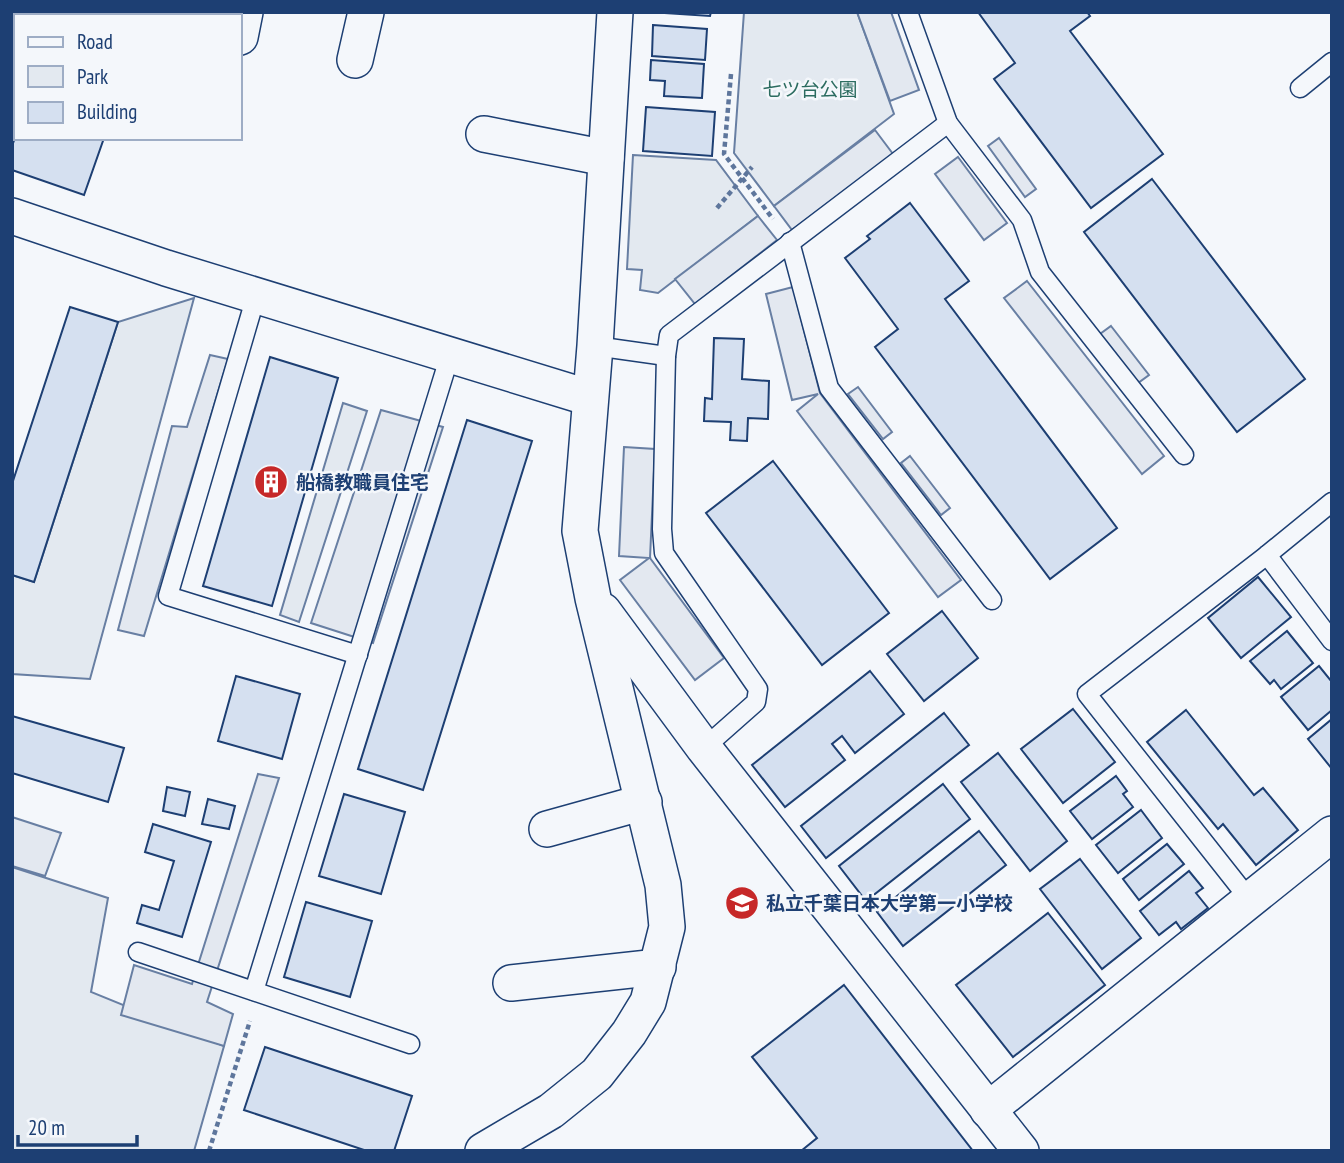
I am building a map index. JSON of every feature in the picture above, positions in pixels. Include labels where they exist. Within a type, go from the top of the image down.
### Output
[{"type":"street","points":[[355,60],[366,12]]},
{"type":"street","points":[[483,1151],[551,1111],[597,1074],[629,1033],[648,1002],[667,927],[663,885],[593,597],[580,531],[595,346],[615,12]]},
{"type":"street","points":[[484,134],[606,158]]},
{"type":"street","points":[[12,216],[166,268],[590,398]]},
{"type":"street","points":[[593,597],[704,748],[1021,1151]]},
{"type":"street","points":[[547,828],[644,802]]},
{"type":"street","points":[[988,1110],[1332,834]]},
{"type":"street","points":[[511,984],[658,967]]},
{"type":"lane","points":[[908,12],[948,123],[1022,220],[1040,272],[1184,455]]},
{"type":"lane","points":[[1300,88],[1332,62]]},
{"type":"lane","points":[[704,748],[757,702],[758,688],[664,553],[662,529],[669,335],[948,123]]},
{"type":"lane","points":[[790,243],[829,388],[992,600]]},
{"type":"lane","points":[[256,296],[168,596],[358,655]]},
{"type":"lane","points":[[595,346],[667,356]]},
{"type":"lane","points":[[256,992],[450,355]]},
{"type":"lane","points":[[1249,899],[1087,694],[1332,502]]},
{"type":"lane","points":[[1267,555],[1332,641]]},
{"type":"lane","points":[[138,952],[410,1044]]},
{"type":"path","points":[[731,74],[724,154],[790,243]]},
{"type":"path","points":[[717,208],[752,167]]},
{"type":"path","points":[[209,1151],[256,992]]},
{"type":"green space","name":"七ツ台公園","points":[[744,12],[857,12],[894,114],[774,206],[734,153]]},
{"type":"green space","points":[[633,155],[716,160],[758,216],[658,293],[640,290],[642,270],[627,269]]},
{"type":"green space","points":[[194,298],[90,679],[12,674],[12,575],[34,582],[118,322]]},
{"type":"green space","points":[[343,403],[367,411],[299,622],[280,615]]},
{"type":"green space","points":[[12,867],[108,898],[91,992],[224,1046],[194,1151],[12,1151]]},
{"type":"shaded area","points":[[12,12],[46,12],[14,14],[12,79]]},
{"type":"shaded area","points":[[857,12],[891,12],[919,90],[890,101]]},
{"type":"shaded area","points":[[875,130],[893,154],[792,230],[774,206]]},
{"type":"shaded area","points":[[999,138],[1036,189],[1025,197],[988,146]]},
{"type":"shaded area","points":[[958,157],[1007,223],[984,240],[935,174]]},
{"type":"shaded area","points":[[758,216],[777,240],[695,304],[675,279]]},
{"type":"shaded area","points":[[1027,281],[1164,456],[1142,474],[1004,298]]},
{"type":"shaded area","points":[[793,287],[820,393],[961,580],[938,597],[797,411],[818,394],[792,400],[766,294]]},
{"type":"shaded area","points":[[1111,326],[1149,375],[1138,383],[1100,334]]},
{"type":"shaded area","points":[[210,355],[228,359],[144,636],[118,630],[172,426],[187,427]]},
{"type":"shaded area","points":[[858,387],[892,432],[883,439],[848,394]]},
{"type":"shaded area","points":[[381,410],[443,427],[373,643],[311,623]]},
{"type":"shaded area","points":[[624,447],[655,449],[650,558],[724,658],[695,680],[620,580],[649,558],[619,556]]},
{"type":"shaded area","points":[[910,456],[950,508],[941,515],[901,463]]},
{"type":"shaded area","points":[[258,774],[279,778],[207,1002],[233,1014],[224,1046],[121,1015],[134,965],[192,984]]},
{"type":"shaded area","points":[[12,817],[61,833],[45,876],[12,866]]},
{"type":"building","points":[[53,12],[147,12],[146,14]]},
{"type":"building","points":[[649,12],[711,12],[710,16]]},
{"type":"building","points":[[978,12],[1087,12],[1090,16],[1070,31],[1163,154],[1091,208],[994,79],[1015,63]]},
{"type":"building","points":[[653,25],[707,29],[705,60],[652,56]]},
{"type":"building","points":[[651,60],[704,64],[702,98],[664,96],[665,81],[650,80]]},
{"type":"building","points":[[646,107],[715,112],[712,156],[643,151]]},
{"type":"building","points":[[14,140],[103,140],[84,195],[12,170]]},
{"type":"building","points":[[1152,179],[1305,379],[1237,432],[1084,232]]},
{"type":"building","points":[[910,203],[969,281],[945,299],[1117,528],[1050,579],[875,347],[898,329],[845,258],[870,239],[867,236]]},
{"type":"building","points":[[70,307],[118,322],[34,582],[12,575],[12,484]]},
{"type":"building","points":[[714,338],[744,339],[742,379],[769,381],[768,419],[748,418],[747,441],[730,440],[731,422],[704,421],[705,398],[712,399]]},
{"type":"building","name":"船橋教職員住宅","points":[[270,357],[338,378],[272,606],[203,586]]},
{"type":"building","points":[[467,420],[532,441],[423,790],[358,769]]},
{"type":"building","points":[[773,461],[889,613],[822,665],[706,513]]},
{"type":"building","points":[[1258,577],[1291,617],[1241,658],[1208,618]]},
{"type":"building","points":[[942,611],[978,658],[924,701],[887,654]]},
{"type":"building","points":[[1287,631],[1313,663],[1281,689],[1274,680],[1270,684],[1250,661]]},
{"type":"building","points":[[1319,666],[1332,682],[1332,710],[1308,730],[1281,697]]},
{"type":"building","points":[[870,671],[904,714],[855,753],[842,736],[832,744],[845,760],[785,807],[752,765]]},
{"type":"building","points":[[236,676],[300,694],[282,759],[218,741]]},
{"type":"building","points":[[1073,709],[1115,762],[1063,803],[1021,749]]},
{"type":"building","points":[[1186,710],[1254,795],[1263,788],[1298,830],[1256,865],[1223,824],[1218,829],[1147,742]]},
{"type":"building","points":[[944,713],[969,745],[826,858],[801,826]]},
{"type":"building","points":[[12,716],[124,748],[108,802],[12,773]]},
{"type":"building","points":[[1332,719],[1332,769],[1308,739]]},
{"type":"building","points":[[998,753],[1067,841],[1030,871],[961,782]]},
{"type":"building","points":[[1116,776],[1127,791],[1123,794],[1133,807],[1092,839],[1070,811]]},
{"type":"building","points":[[943,784],[970,819],[866,901],[839,866]]},
{"type":"building","points":[[167,787],[190,792],[185,816],[163,811]]},
{"type":"building","points":[[344,794],[405,812],[381,894],[319,876]]},
{"type":"building","points":[[208,799],[235,806],[229,829],[202,824]]},
{"type":"building","points":[[1141,810],[1162,838],[1118,873],[1096,845]]},
{"type":"building","points":[[153,824],[211,842],[182,937],[137,923],[142,905],[159,910],[174,861],[145,852]]},
{"type":"building","points":[[979,831],[1006,865],[903,946],[877,912]]},
{"type":"building","points":[[1167,844],[1184,864],[1139,900],[1123,879]]},
{"type":"building","points":[[1080,859],[1141,938],[1102,969],[1040,889]]},
{"type":"building","points":[[1189,871],[1203,888],[1196,893],[1208,908],[1181,929],[1176,922],[1159,935],[1140,911]]},
{"type":"building","points":[[306,902],[372,921],[350,997],[284,977]]},
{"type":"building","points":[[1048,913],[1105,985],[1013,1057],[956,985]]},
{"type":"building","points":[[844,985],[973,1151],[801,1151],[817,1138],[752,1057]]},
{"type":"building","points":[[265,1047],[412,1096],[394,1151],[367,1151],[244,1110]]},
{"type":"place","name":"船橋教職員住宅","points":[[271,482]]},
{"type":"place","name":"私立千葉日本大学第一小学校","points":[[742,903]]}]
